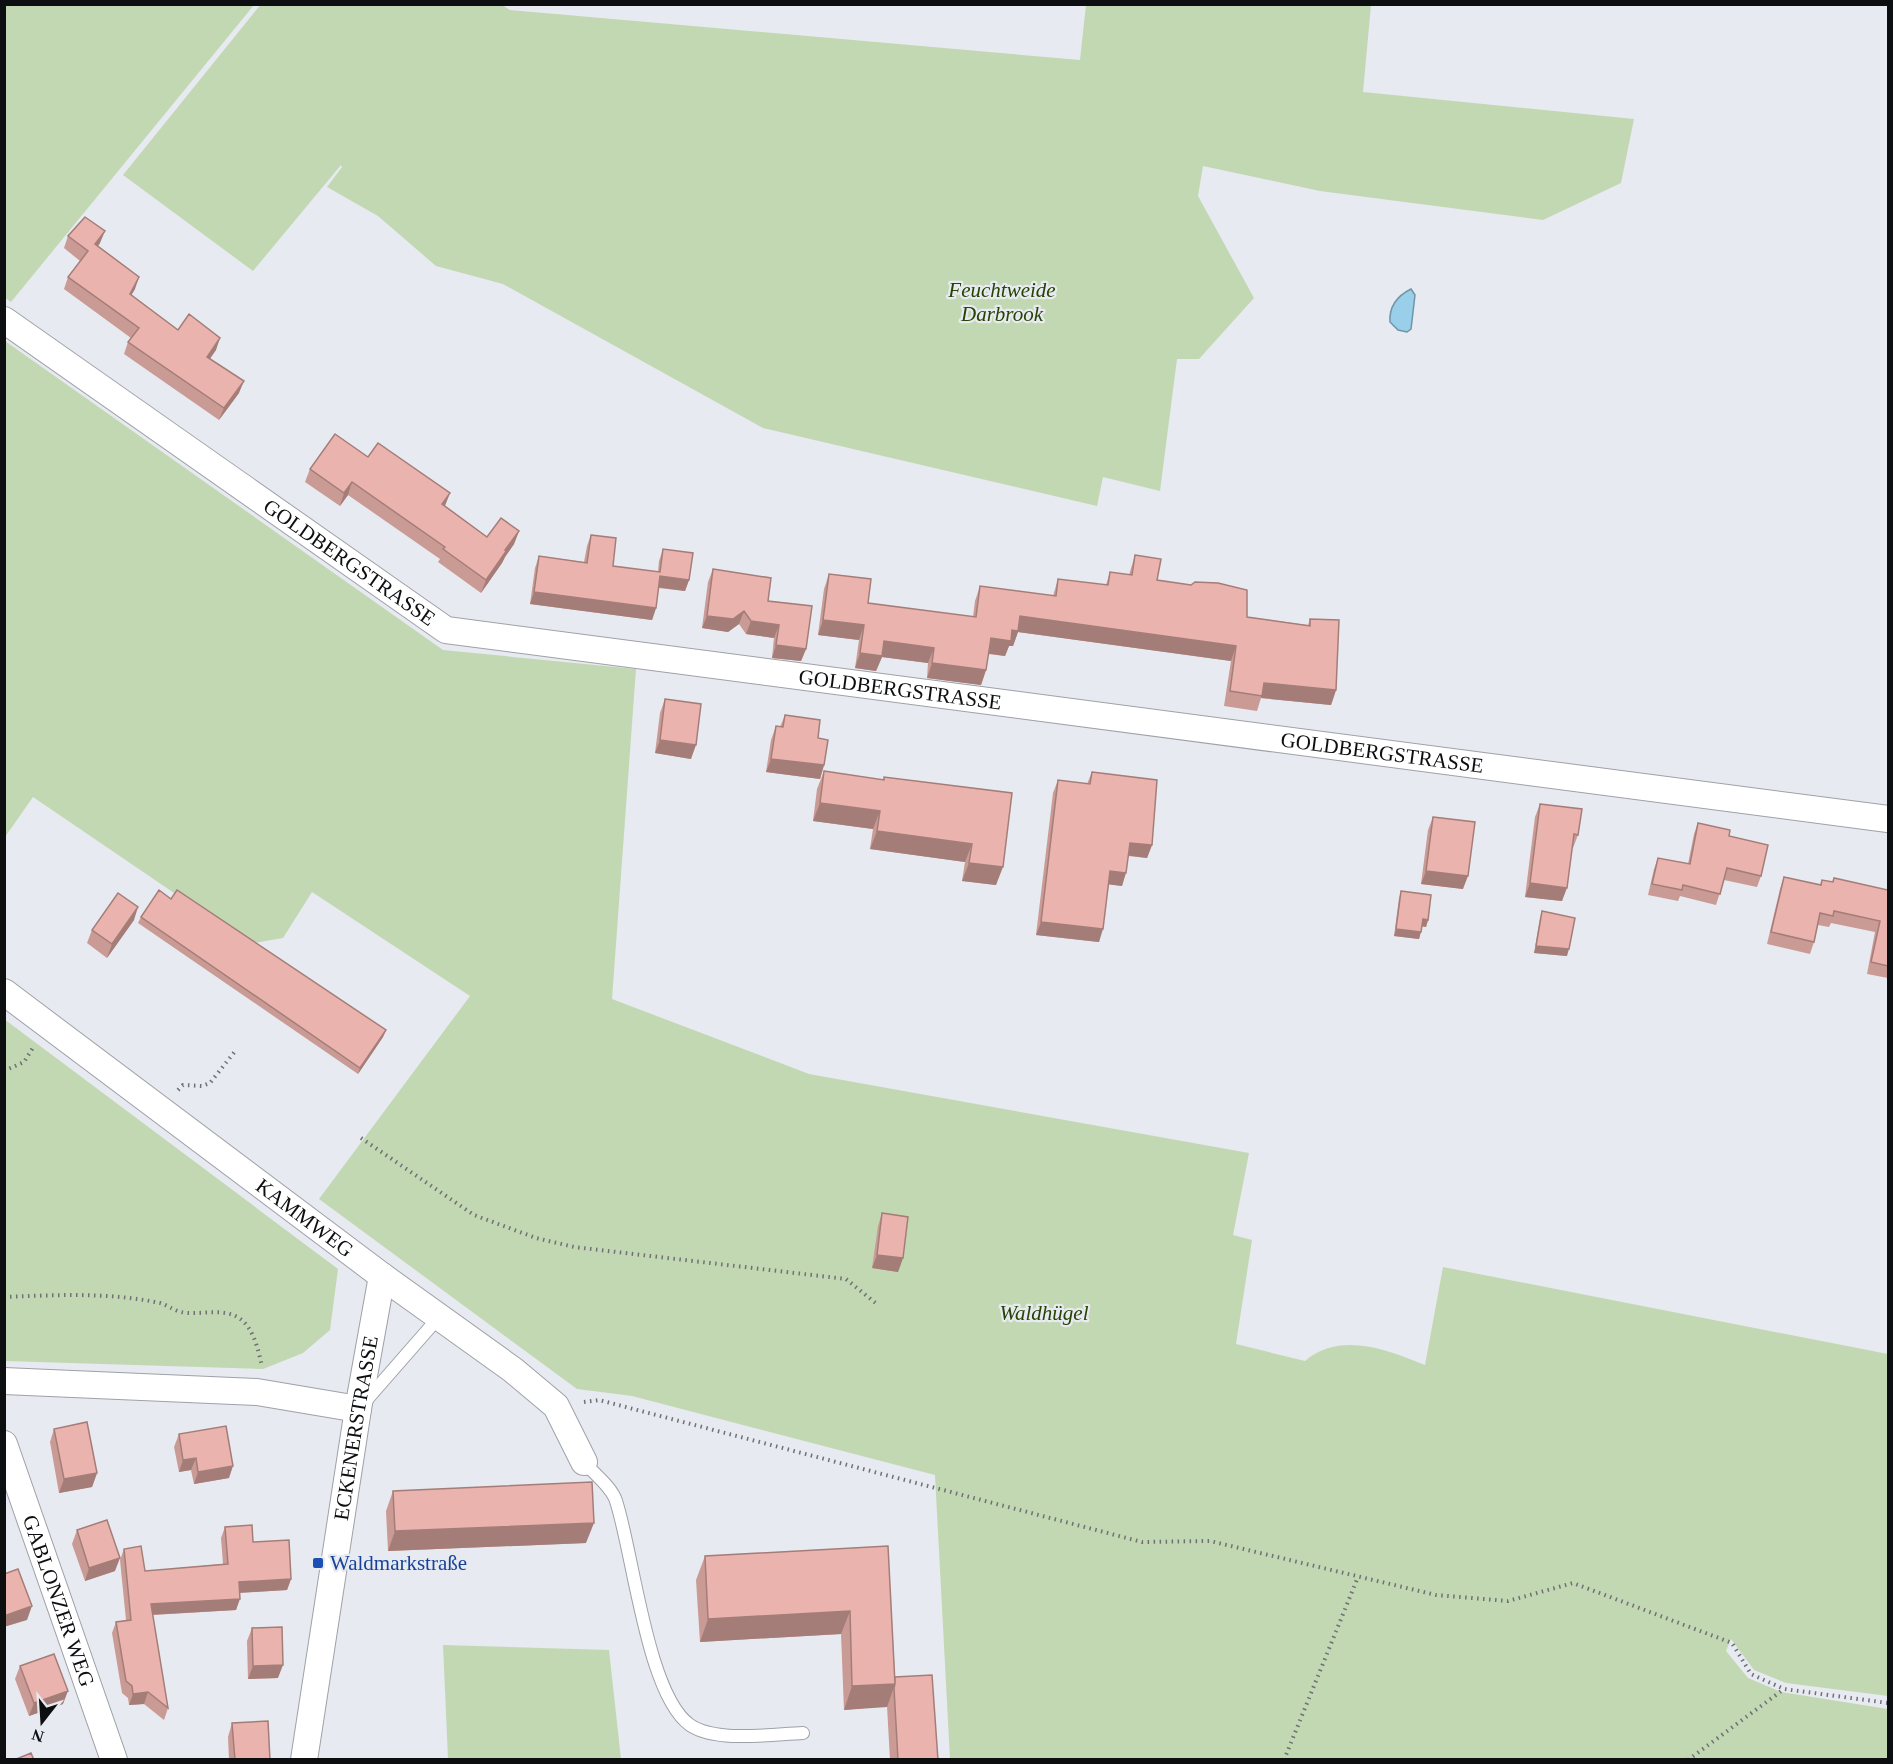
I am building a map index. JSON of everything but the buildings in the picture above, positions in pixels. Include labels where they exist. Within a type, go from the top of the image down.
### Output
[{"type":"street","name":"GOLDBERGSTRASSE","points":[[4,320],[446,630],[1888,819]]},
{"type":"street","name":"KAMMWEG","points":[[4,992],[382,1276],[513,1370],[556,1406],[584,1462]]},
{"type":"street","name":"ECKENERSTRASSE","points":[[304,1760],[358,1409],[382,1276]]},
{"type":"street","points":[[4,1381],[270,1394],[358,1409]]},
{"type":"street","name":"GABLONZER WEG","points":[[4,1444],[114,1760]]},
{"type":"lane","points":[[358,1409],[439,1317]]},
{"type":"lane","points":[[584,1462],[615,1498],[652,1652],[665,1694],[690,1725],[721,1735],[804,1732]]},
{"type":"path","points":[[4,1071],[24,1062],[48,1024]]},
{"type":"path","points":[[177,1091],[183,1085],[202,1086],[210,1083],[236,1050]]},
{"type":"path","points":[[361,1138],[445,1197],[474,1215],[506,1229],[574,1247],[846,1279],[878,1305]]},
{"type":"path","points":[[4,1297],[68,1294],[162,1303],[182,1312],[234,1315],[242,1320],[255,1339],[270,1394]]},
{"type":"path","points":[[556,1406],[599,1400],[1142,1542],[1210,1541],[1436,1595],[1508,1601],[1573,1583],[1731,1643],[1751,1674],[1784,1689],[1888,1703]]},
{"type":"path","points":[[1284,1760],[1358,1576]]},
{"type":"path","points":[[1688,1760],[1784,1689]]},
{"type":"green space","points":[[5,4],[254,5],[11,302],[4,297]]},
{"type":"green space","name":"Feuchtweide Darbrook","points":[[261,4],[502,5],[510,10],[1080,60],[1086,5],[1371,5],[1363,92],[1634,119],[1621,183],[1543,220],[1320,191],[1203,166],[1198,196],[1254,298],[1199,359],[1177,359],[1160,491],[1103,477],[1097,506],[763,428],[503,284],[436,266],[378,216],[327,187],[342,167],[341,165],[253,271],[123,175]]},
{"type":"green space","name":"Waldhügel","points":[[5,341],[443,650],[636,669],[612,999],[809,1074],[1249,1153],[1233,1235],[1252,1240],[1236,1344],[1305,1361],[1319,1352],[1334,1347],[1364,1346],[1380,1349],[1425,1365],[1443,1267],[1888,1354],[1888,1696],[1786,1683],[1754,1670],[1731,1639],[1726,1651],[1748,1678],[1781,1692],[1888,1709],[1888,1759],[950,1759],[935,1475],[632,1396],[577,1389],[319,1199],[470,996],[312,892],[283,938],[249,944],[33,797],[5,837]]},
{"type":"green space","points":[[4,1019],[338,1269],[330,1330],[303,1353],[263,1369],[5,1361]]},
{"type":"green space","points":[[443,1645],[609,1650],[621,1759],[448,1759]]},
{"type":"water","points":[[1411,289],[1415,295],[1411,329],[1407,332],[1398,330],[1390,322],[1390,317],[1395,302]]},
{"type":"place","name":"Waldmarkstraße","points":[[318,1563]]}]
